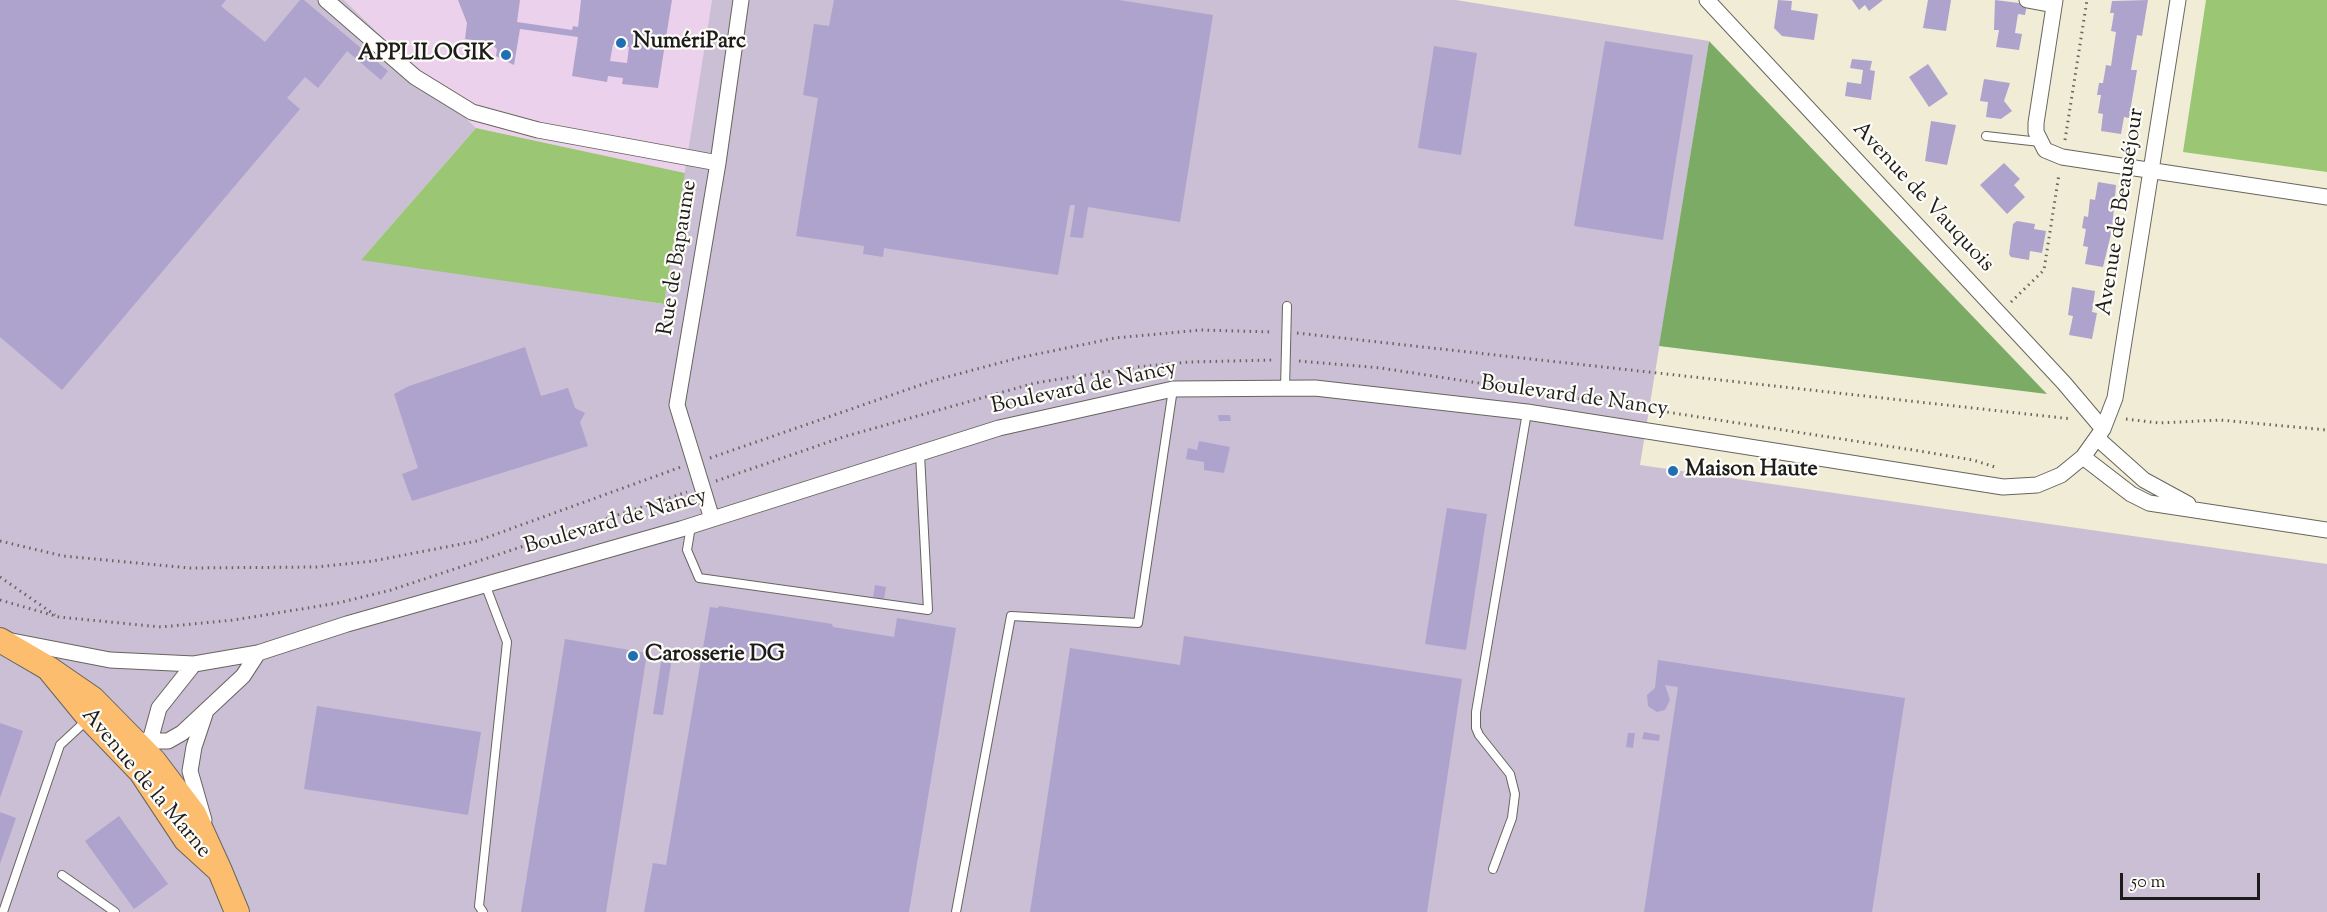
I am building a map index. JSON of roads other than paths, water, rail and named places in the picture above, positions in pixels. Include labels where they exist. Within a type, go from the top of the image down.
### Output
[{"type":"main road","name":"Avenue de la Marne","points":[[0,639],[93,699],[146,747],[194,814],[237,912]]},
{"type":"main road","name":"Avenue de la Marne","points":[[48,668],[89,718],[141,772],[186,840],[220,872]]},
{"type":"street","points":[[326,0],[415,77],[472,112],[538,130],[718,163]]},
{"type":"street","name":"Rue de Bapaume","points":[[712,519],[677,405],[718,163],[741,0]]},
{"type":"street","name":"Avenue de Vauquois","points":[[1707,0],[2040,357],[2100,434],[2144,480],[2176,500],[2202,509]]},
{"type":"street","points":[[2027,0],[2055,2],[2036,123],[2040,142],[2054,155],[2327,197]]},
{"type":"street","name":"Avenue de Beauséjour","points":[[2100,434],[2109,415],[2122,356],[2178,0]]},
{"type":"street","name":"Boulevard de Nancy","points":[[0,639],[110,660],[194,664],[258,653],[347,624],[691,526],[999,428],[1173,389],[1315,388],[1527,412],[2003,487],[2026,487],[2052,480],[2083,457],[2100,434]]},
{"type":"street","points":[[2083,457],[2139,500],[2168,507],[2202,509],[2327,530]]},
{"type":"street","points":[[108,738],[146,747],[168,741],[205,714],[232,684],[243,676],[258,653]]},
{"type":"street","points":[[161,801],[146,747],[159,708],[194,664]]},
{"type":"street","points":[[205,714],[194,747],[190,771],[220,872]]},
{"type":"lane","points":[[1986,136],[2040,142]]},
{"type":"lane","points":[[1285,388],[1287,306]]},
{"type":"lane","points":[[956,912],[1011,615],[1138,623],[1173,389]]},
{"type":"lane","points":[[1493,869],[1512,818],[1515,794],[1510,774],[1479,735],[1476,728],[1476,712],[1527,412]]},
{"type":"lane","points":[[691,526],[687,550],[699,578],[928,610],[920,454]]},
{"type":"lane","points":[[483,912],[479,906],[507,642],[485,584]]},
{"type":"lane","points":[[3,912],[60,745],[89,718]]},
{"type":"lane","points":[[62,874],[115,912]]},
{"type":"place","name":"NumériParc","points":[[621,43]]},
{"type":"place","name":"APPLILOGIK","points":[[506,55]]},
{"type":"place","name":"Maison Haute","points":[[1673,471]]},
{"type":"place","name":"Carosserie DG","points":[[633,656]]}]
